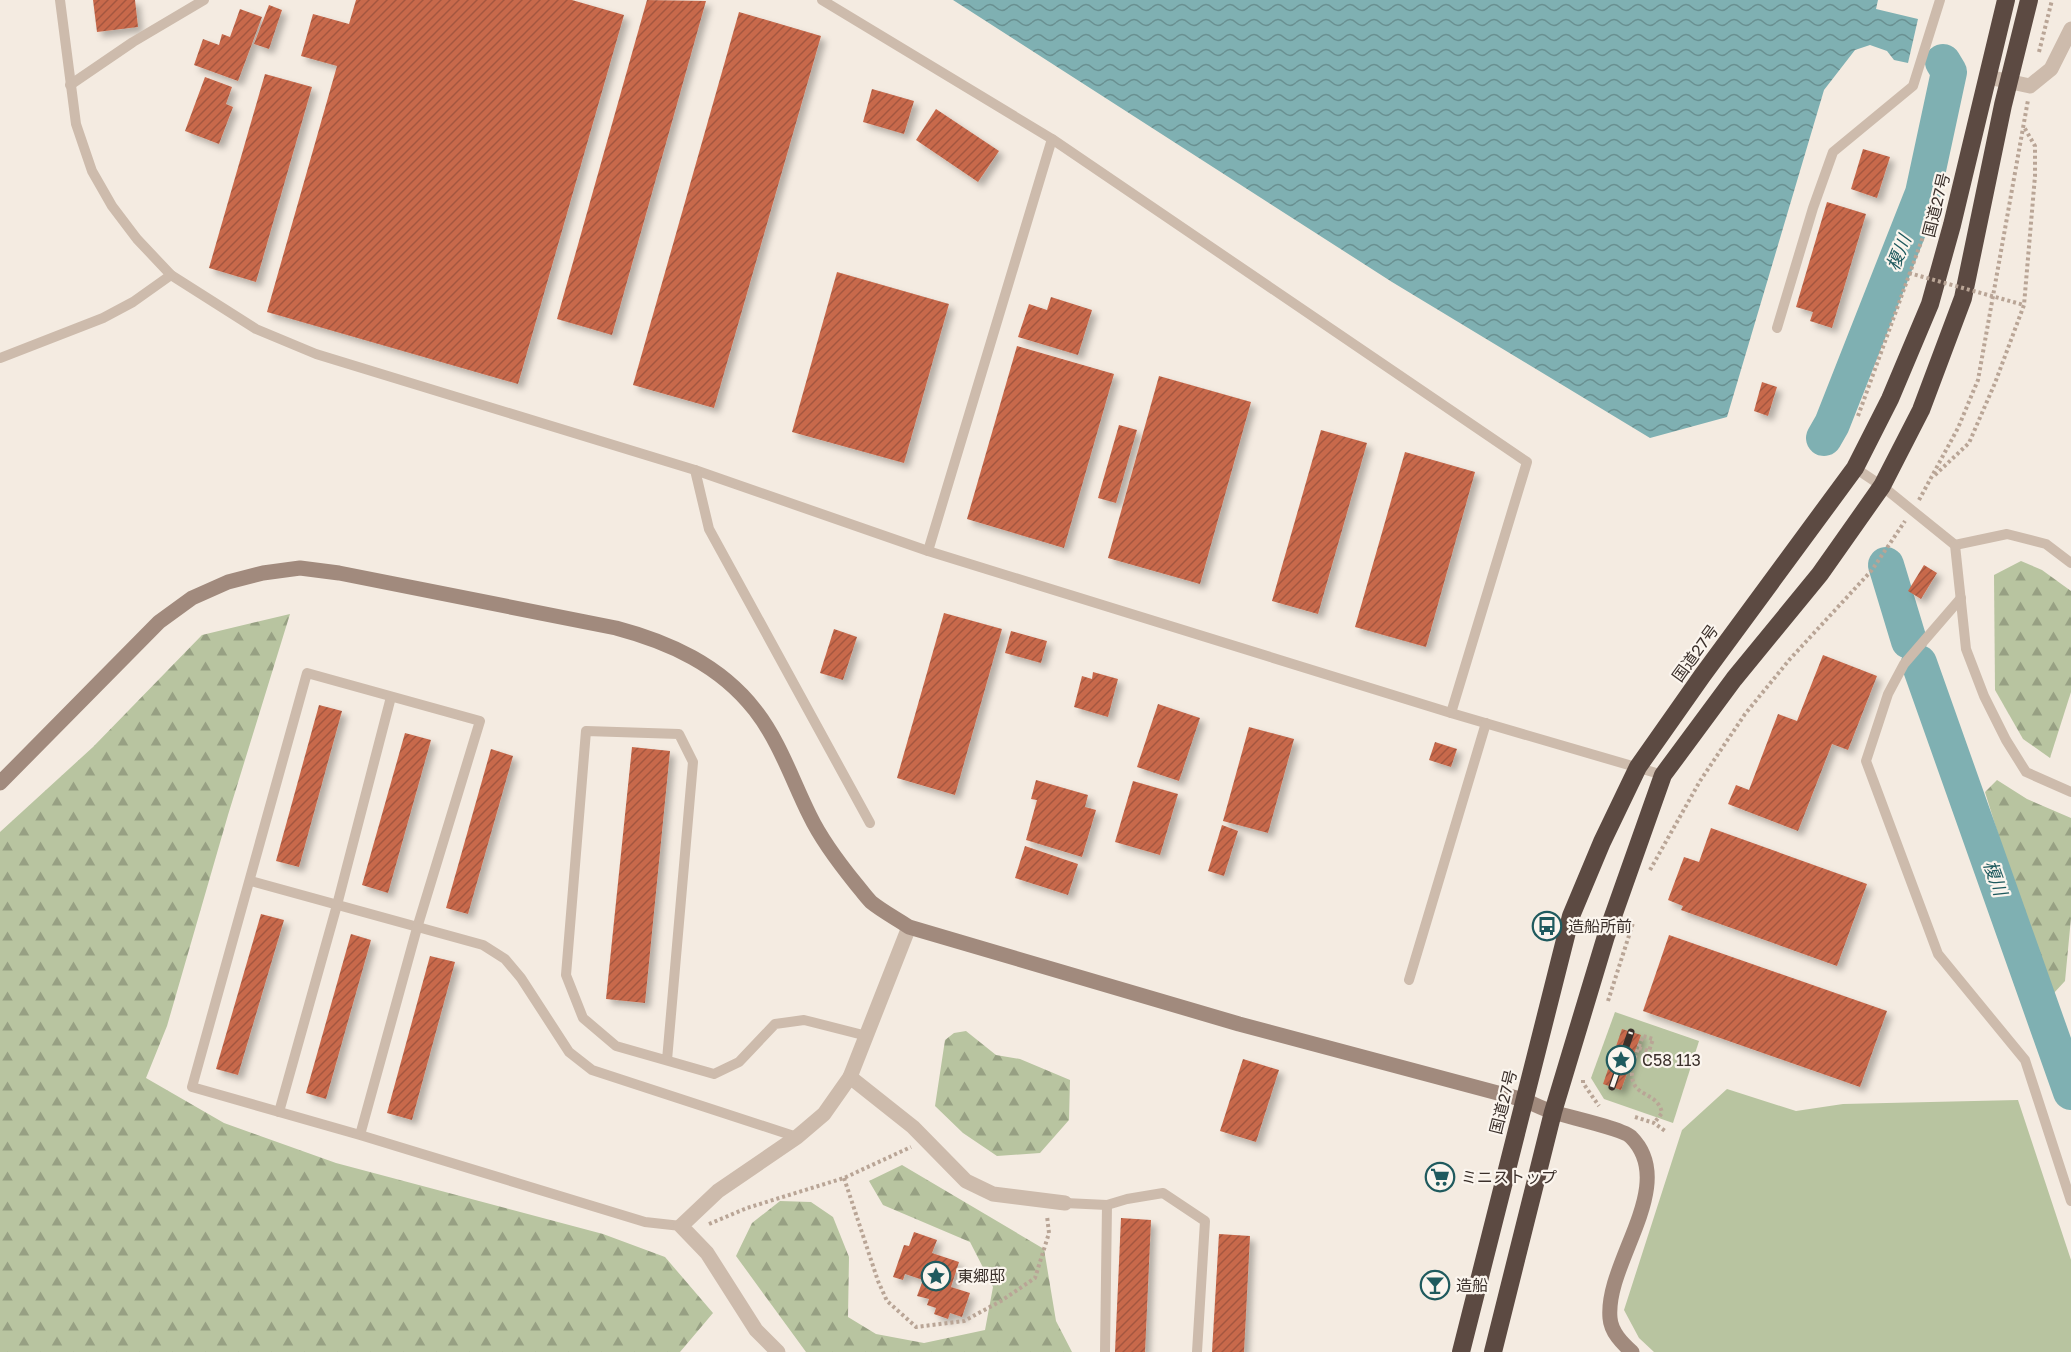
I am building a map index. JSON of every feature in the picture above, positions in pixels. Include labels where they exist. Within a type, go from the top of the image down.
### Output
[{"type":"highway","name":"国道27号","points":[[1461,1352],[1571,916],[1602,842],[1638,767],[1855,468],[1890,399],[1930,304],[1952,225],[2006,0]]},
{"type":"highway","points":[[1493,1352],[1553,1112],[1606,936],[1664,775],[1734,679],[1820,574],[1882,486],[1921,410],[1963,298],[2008,83],[2029,0]]},
{"type":"street","points":[[1988,77],[2030,86],[2051,69],[2071,29]]},
{"type":"street","points":[[0,783],[159,622],[192,598],[228,582],[263,573],[300,568],[339,573],[616,628],[652,638],[709,667],[735,688],[755,710],[781,751],[810,817],[836,859],[870,901],[909,927],[1239,1024],[1524,1100],[1553,1112],[1630,1135],[1646,1158],[1648,1186],[1612,1295],[1610,1320],[1619,1340],[1632,1352]]},
{"type":"street","points":[[778,1352],[756,1330],[707,1253],[685,1230],[718,1191],[797,1137],[824,1114],[850,1077],[909,927]]},
{"type":"street","points":[[850,1077],[913,1127],[966,1181],[993,1194],[1065,1203]]},
{"type":"lane","points":[[60,0],[76,124],[92,171],[112,206],[171,275],[256,329],[316,354],[695,470],[928,551],[1451,713],[1664,775]]},
{"type":"lane","points":[[70,85],[133,42],[204,0]]},
{"type":"lane","points":[[822,0],[1052,139],[1527,462],[1451,713]]},
{"type":"lane","points":[[1777,328],[1813,208],[1833,152],[1913,86],[1940,0]]},
{"type":"lane","points":[[928,551],[1052,139]]},
{"type":"lane","points":[[0,358],[103,318],[133,302],[171,275]]},
{"type":"lane","points":[[1855,468],[1882,486],[1955,545],[1966,649],[1984,696],[2006,740],[2026,772],[2071,792]]},
{"type":"lane","points":[[695,470],[709,529],[870,823]]},
{"type":"lane","points":[[1955,545],[2007,534],[2046,544],[2071,563]]},
{"type":"lane","points":[[1961,598],[1904,664],[1888,694],[1866,761],[1938,954],[2025,1060],[2071,1201]]},
{"type":"lane","points":[[360,1135],[417,928],[480,721],[307,673],[192,1087],[360,1135],[645,1222],[685,1230]]},
{"type":"lane","points":[[279,1112],[391,697]]},
{"type":"lane","points":[[1409,980],[1486,723]]},
{"type":"lane","points":[[667,1060],[693,762],[679,734],[586,731],[566,975],[583,1018],[616,1046],[714,1074],[739,1062],[775,1024],[804,1020],[867,1036]]},
{"type":"lane","points":[[251,881],[483,945],[505,959],[521,978],[569,1052],[592,1071],[797,1137]]},
{"type":"lane","points":[[1065,1203],[1107,1205],[1127,1199],[1163,1194],[1205,1221],[1197,1352]]},
{"type":"lane","points":[[1105,1352],[1107,1205]]},
{"type":"path","points":[[2038,54],[2052,0]]},
{"type":"path","points":[[1647,876],[1700,780],[1745,714],[1790,659],[1872,570],[1933,477],[1958,428],[1978,380],[2030,86]]},
{"type":"path","points":[[1933,477],[1969,443],[1995,383],[2024,305],[2035,146],[2024,126]]},
{"type":"path","points":[[1856,423],[1928,223]]},
{"type":"path","points":[[1909,273],[2024,305]]},
{"type":"path","points":[[1606,1007],[1634,920]]},
{"type":"path","points":[[1639,1048],[1632,1074],[1638,1089],[1644,1095],[1657,1100],[1660,1106],[1662,1113],[1654,1123]]},
{"type":"path","points":[[1586,1072],[1582,1083],[1598,1105],[1609,1109]]},
{"type":"path","points":[[1631,1116],[1654,1123],[1665,1131]]},
{"type":"path","points":[[685,1230],[844,1178],[926,1140]]},
{"type":"path","points":[[844,1178],[878,1281],[887,1301],[916,1327],[964,1321],[1001,1302],[1035,1278],[1049,1233],[1046,1201]]},
{"type":"green space","points":[[2021,561],[2042,570],[2071,591],[2071,692],[2050,758],[2023,739],[1995,690],[1994,575]]},
{"type":"green space","points":[[290,614],[228,815],[167,1026],[146,1078],[224,1123],[336,1163],[603,1234],[665,1257],[713,1313],[680,1352],[0,1352],[0,832],[93,747],[202,635]]},
{"type":"green space","points":[[1997,780],[2027,799],[2071,818],[2071,918],[2065,981],[2053,994],[2031,941],[1985,792]]},
{"type":"green space","points":[[1615,1012],[1699,1041],[1673,1123],[1604,1099],[1591,1078]]},
{"type":"green space","points":[[966,1031],[996,1055],[1020,1059],[1070,1080],[1069,1120],[1040,1153],[997,1156],[963,1133],[935,1106],[945,1040],[954,1033]]},
{"type":"green space","points":[[1727,1089],[1796,1111],[1843,1104],[2018,1100],[2071,1260],[2071,1352],[1654,1352],[1639,1338],[1624,1310],[1682,1130]]},
{"type":"green space","points":[[902,1165],[1044,1249],[1056,1321],[1072,1352],[806,1352],[736,1256],[752,1223],[780,1201],[811,1202],[833,1217],[849,1257],[848,1317],[876,1334],[924,1343],[985,1330],[993,1287],[970,1242],[883,1205],[869,1181]]},
{"type":"water","points":[[953,0],[1878,0],[1876,9],[1918,19],[1908,63],[1894,60],[1887,51],[1870,45],[1855,50],[1824,90],[1727,417],[1650,438],[1392,282]]},
{"type":"building","points":[[93,0],[135,0],[138,27],[97,32]]},
{"type":"building","points":[[356,0],[572,0],[624,15],[518,384],[267,312],[337,66],[301,56],[313,14],[349,24]]},
{"type":"building","points":[[647,0],[706,1],[612,335],[557,319]]},
{"type":"building","points":[[269,5],[282,10],[269,49],[254,44]]},
{"type":"building","points":[[240,9],[262,17],[238,81],[194,65],[203,39],[219,45],[222,34],[230,37]]},
{"type":"building","points":[[739,12],[821,36],[714,408],[633,385]]},
{"type":"building","points":[[265,74],[312,87],[256,282],[209,268]]},
{"type":"building","points":[[205,77],[232,87],[226,104],[233,107],[219,144],[185,131]]},
{"type":"building","points":[[872,89],[914,101],[904,134],[863,122]]},
{"type":"building","points":[[936,109],[999,151],[978,182],[916,140]]},
{"type":"building","points":[[1863,149],[1890,157],[1877,198],[1851,189]]},
{"type":"building","points":[[1827,202],[1866,214],[1832,328],[1810,321],[1813,312],[1796,307]]},
{"type":"building","points":[[837,272],[949,304],[904,463],[792,432]]},
{"type":"building","points":[[1051,297],[1092,310],[1078,355],[1018,337],[1029,304],[1047,310]]},
{"type":"building","points":[[1017,346],[1114,374],[1064,548],[967,519]]},
{"type":"building","points":[[1159,376],[1251,402],[1200,584],[1108,558]]},
{"type":"building","points":[[1762,382],[1777,387],[1768,416],[1754,411]]},
{"type":"building","points":[[1119,425],[1137,430],[1116,503],[1098,498]]},
{"type":"building","points":[[1321,430],[1367,443],[1318,614],[1272,601]]},
{"type":"building","points":[[1405,452],[1475,472],[1426,647],[1355,627]]},
{"type":"building","points":[[1924,565],[1937,573],[1921,599],[1908,591]]},
{"type":"building","points":[[944,613],[1002,629],[955,795],[897,778]]},
{"type":"building","points":[[834,629],[857,637],[843,680],[820,673]]},
{"type":"building","points":[[1011,631],[1047,641],[1041,663],[1005,653]]},
{"type":"building","points":[[1823,655],[1877,676],[1848,750],[1832,744],[1798,831],[1728,804],[1736,785],[1749,790],[1778,714],[1797,721]]},
{"type":"building","points":[[1093,672],[1118,679],[1108,717],[1074,707],[1082,676],[1092,679]]},
{"type":"building","points":[[1158,704],[1200,718],[1179,781],[1137,767]]},
{"type":"building","points":[[319,705],[342,711],[299,867],[276,861]]},
{"type":"building","points":[[1249,727],[1294,739],[1268,833],[1223,821]]},
{"type":"building","points":[[405,733],[431,740],[388,893],[362,885]]},
{"type":"building","points":[[1435,742],[1457,749],[1451,767],[1429,760]]},
{"type":"building","points":[[632,747],[670,751],[645,1003],[606,999]]},
{"type":"building","points":[[491,749],[513,756],[468,914],[446,908]]},
{"type":"building","points":[[1036,780],[1088,795],[1085,807],[1096,810],[1082,857],[1026,840],[1037,800],[1031,799]]},
{"type":"building","points":[[1133,781],[1178,794],[1160,855],[1115,842]]},
{"type":"building","points":[[1222,825],[1238,831],[1224,876],[1208,871]]},
{"type":"building","points":[[1711,828],[1867,884],[1837,966],[1681,910],[1683,906],[1668,900],[1684,857],[1699,862]]},
{"type":"building","points":[[1025,846],[1078,864],[1068,895],[1015,878]]},
{"type":"building","points":[[261,914],[284,920],[238,1075],[216,1069]]},
{"type":"building","points":[[351,934],[371,940],[326,1099],[306,1093]]},
{"type":"building","points":[[1669,935],[1887,1011],[1860,1087],[1643,1011]]},
{"type":"building","points":[[430,956],[455,962],[412,1120],[387,1113]]},
{"type":"building","points":[[1622,1029],[1641,1035],[1621,1090],[1603,1084]]},
{"type":"building","points":[[1243,1059],[1279,1070],[1256,1142],[1220,1131]]},
{"type":"building","points":[[1121,1218],[1151,1220],[1145,1352],[1115,1352]]},
{"type":"building","points":[[914,1232],[937,1240],[932,1253],[959,1262],[951,1287],[970,1293],[962,1317],[950,1313],[948,1319],[934,1314],[936,1308],[927,1305],[929,1299],[917,1296],[923,1280],[905,1274],[903,1280],[893,1277],[904,1245],[909,1246]]},
{"type":"building","points":[[1219,1234],[1250,1236],[1244,1352],[1212,1352]]},
{"type":"waterway","name":"榎川","points":[[1824,438],[1832,424],[1923,193],[1949,72],[1943,62]]},
{"type":"waterway","name":"榎川","points":[[1886,565],[1909,641]]},
{"type":"waterway","name":"榎川","points":[[1919,663],[2071,1092]]},
{"type":"railway","points":[[1612,1087],[1631,1032]]},
{"type":"place","name":"造船所前","points":[[1547,926]]},
{"type":"place","name":"C58 113","points":[[1621,1060]]},
{"type":"place","name":"ミニストップ","points":[[1440,1177]]},
{"type":"place","name":"東郷邸","points":[[936,1276]]},
{"type":"place","name":"造船","points":[[1435,1285]]}]
